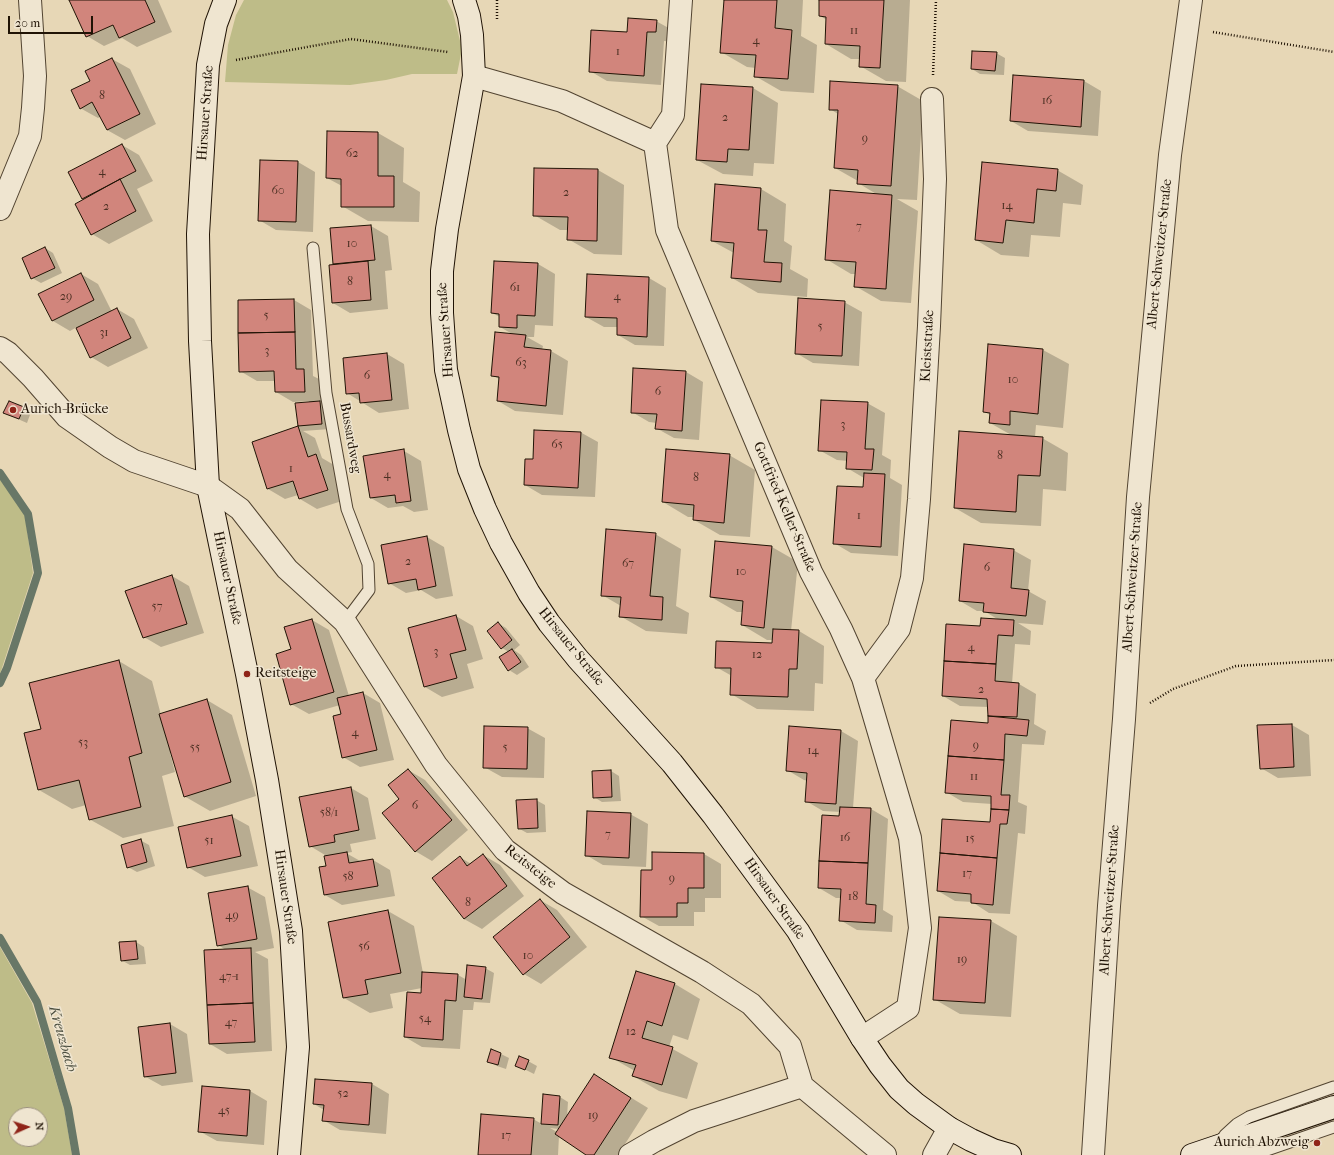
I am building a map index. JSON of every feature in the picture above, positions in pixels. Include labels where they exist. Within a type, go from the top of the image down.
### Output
[{"type":"street","points":[[0,209],[30,136],[34,76],[30,0]]},
{"type":"street","name":"Hirsauer Straße","points":[[225,0],[216,24],[208,65],[198,234],[200,340],[208,486],[247,674],[267,780],[292,931],[298,1047],[289,1155]]},
{"type":"street","name":"Hirsauer Straße","points":[[464,0],[469,16],[474,55],[474,76],[447,229],[442,271],[442,313],[446,370],[469,469],[501,543],[529,593],[549,623],[578,659],[672,763],[713,815],[798,930],[862,1038],[880,1065],[899,1089],[916,1104],[949,1128],[993,1150],[1010,1155]]},
{"type":"street","points":[[474,76],[562,101],[655,143],[673,115],[681,0]]},
{"type":"street","name":"Albert-Schweitzer-Straße","points":[[1093,1155],[1109,906],[1124,719],[1137,505],[1170,155],[1191,0]]},
{"type":"street","name":"Kleiststraße","points":[[863,678],[899,629],[912,578],[919,499],[929,326],[935,179],[932,99]]},
{"type":"street","name":"Gottfried-Keller-Straße","points":[[655,143],[667,230],[811,572],[841,629],[863,678],[910,838],[920,928],[908,1008],[862,1038]]},
{"type":"street","name":"Reitsteige","points":[[0,348],[8,353],[33,378],[67,417],[110,447],[134,461],[208,486],[240,509],[287,569],[345,622],[436,765],[505,850],[563,893],[702,972],[751,1004],[790,1046],[802,1086]]},
{"type":"street","points":[[630,1155],[654,1141],[694,1122],[802,1086],[885,1155]]},
{"type":"street","points":[[1192,1155],[1217,1148],[1334,1107]]},
{"type":"street","points":[[934,1155],[949,1128]]},
{"type":"lane","name":"Bussardweg","points":[[313,248],[326,393],[347,509],[368,564],[369,590],[345,622]]},
{"type":"lane","points":[[1334,1087],[1249,1117],[1237,1124],[1226,1135],[1217,1148],[1232,1152],[1261,1152],[1334,1127]]},
{"type":"path","points":[[932,99],[936,0]]},
{"type":"path","points":[[1187,28],[1334,52]]},
{"type":"path","points":[[208,65],[351,39],[474,55]]},
{"type":"path","points":[[1124,719],[1173,689],[1236,666],[1334,660]]},
{"type":"shaded area","points":[[244,0],[447,0],[453,12],[462,49],[457,74],[412,74],[386,80],[350,85],[225,82],[228,45],[236,15]]},
{"type":"shaded area","points":[[0,479],[25,515],[33,573],[0,674]]},
{"type":"shaded area","points":[[0,947],[32,1003],[64,1108],[72,1155],[0,1155]]},
{"type":"building","points":[[69,0],[145,0],[155,22],[119,38],[113,25],[86,37]]},
{"type":"building","points":[[724,0],[777,0],[775,28],[792,30],[788,79],[754,77],[756,55],[720,53]]},
{"type":"building","points":[[819,0],[884,0],[880,68],[859,67],[860,46],[825,44],[826,17],[819,16]]},
{"type":"building","points":[[628,18],[657,20],[656,32],[647,32],[644,76],[589,72],[591,30],[627,32]]},
{"type":"building","points":[[972,51],[997,52],[995,71],[971,69]]},
{"type":"building","points":[[112,58],[140,114],[107,130],[92,102],[80,109],[71,90],[90,81],[85,71]]},
{"type":"building","points":[[1013,75],[1084,80],[1081,127],[1010,121]]},
{"type":"building","points":[[830,81],[898,85],[891,186],[857,184],[858,170],[834,168],[838,110],[829,110]]},
{"type":"building","points":[[701,84],[753,87],[749,150],[728,149],[727,162],[696,160]]},
{"type":"building","points":[[327,131],[378,132],[378,176],[394,176],[394,207],[341,207],[341,179],[326,178]]},
{"type":"building","points":[[122,144],[136,171],[82,199],[68,172]]},
{"type":"building","points":[[260,160],[298,161],[296,222],[258,221]]},
{"type":"building","points":[[982,162],[1058,169],[1056,191],[1037,189],[1034,223],[1006,220],[1003,243],[975,240]]},
{"type":"building","points":[[534,168],[598,169],[597,241],[567,240],[568,217],[533,216]]},
{"type":"building","points":[[120,179],[136,211],[91,235],[75,204]]},
{"type":"building","points":[[715,184],[761,188],[758,230],[767,230],[764,262],[782,263],[781,282],[731,278],[734,243],[711,241]]},
{"type":"building","points":[[830,190],[892,195],[886,289],[854,287],[856,262],[825,260]]},
{"type":"building","points":[[371,225],[375,260],[333,264],[330,228]]},
{"type":"building","points":[[45,247],[55,268],[31,279],[22,258]]},
{"type":"building","points":[[368,261],[371,300],[332,303],[329,265]]},
{"type":"building","points":[[494,261],[538,263],[535,316],[517,315],[517,328],[499,327],[499,314],[491,313]]},
{"type":"building","points":[[81,273],[94,300],[52,321],[38,294]]},
{"type":"building","points":[[587,274],[649,277],[647,337],[617,335],[617,318],[585,317]]},
{"type":"building","points":[[798,298],[845,301],[842,356],[795,354]]},
{"type":"building","points":[[294,299],[295,332],[238,333],[238,300]]},
{"type":"building","points":[[117,308],[131,338],[90,358],[76,328]]},
{"type":"building","points":[[295,332],[296,369],[304,369],[305,392],[275,392],[274,371],[239,372],[238,333]]},
{"type":"building","points":[[495,332],[526,335],[524,347],[551,350],[546,406],[497,401],[499,377],[491,376]]},
{"type":"building","points":[[988,344],[1043,349],[1038,414],[1010,411],[1010,425],[989,423],[990,413],[983,412]]},
{"type":"building","points":[[387,353],[392,400],[360,403],[359,393],[346,394],[343,358]]},
{"type":"building","points":[[633,368],[686,371],[682,431],[655,429],[657,414],[631,413]]},
{"type":"building","points":[[821,400],[868,402],[865,449],[874,449],[872,470],[846,469],[847,452],[818,451]]},
{"type":"building","name":"Aurich-Brücke","points":[[9,401],[24,407],[19,419],[3,413]]},
{"type":"building","points":[[320,401],[322,424],[298,426],[295,403]]},
{"type":"building","points":[[298,426],[308,457],[316,454],[328,490],[299,499],[293,481],[267,489],[252,442]]},
{"type":"building","points":[[534,430],[581,432],[578,488],[524,485],[525,459],[533,459]]},
{"type":"building","points":[[959,431],[1043,437],[1040,476],[1018,475],[1016,512],[954,508]]},
{"type":"building","points":[[404,449],[411,501],[396,503],[395,495],[370,498],[363,456]]},
{"type":"building","points":[[666,449],[730,454],[724,523],[693,520],[694,505],[662,502]]},
{"type":"building","points":[[864,473],[885,474],[881,547],[833,544],[837,486],[863,487]]},
{"type":"building","points":[[606,529],[656,533],[650,596],[663,597],[662,620],[619,617],[621,597],[601,596]]},
{"type":"building","points":[[427,536],[436,586],[418,590],[416,579],[388,584],[381,545]]},
{"type":"building","points":[[715,541],[772,546],[764,628],[741,625],[743,601],[710,597]]},
{"type":"building","points":[[964,544],[1014,549],[1011,588],[1029,590],[1026,616],[983,612],[984,603],[959,601]]},
{"type":"building","points":[[172,575],[187,624],[143,638],[125,591]]},
{"type":"building","points":[[456,615],[466,650],[450,654],[457,678],[424,687],[408,628]]},
{"type":"building","points":[[981,618],[1014,620],[1013,636],[998,635],[996,664],[944,661],[946,624],[980,626]]},
{"type":"building","points":[[312,619],[334,692],[290,705],[276,654],[291,649],[284,627]]},
{"type":"building","points":[[498,622],[512,640],[501,649],[487,631]]},
{"type":"building","points":[[773,629],[799,630],[797,669],[789,669],[788,697],[730,695],[731,668],[715,668],[716,641],[772,643]]},
{"type":"building","points":[[512,649],[521,662],[508,671],[499,657]]},
{"type":"building","points":[[119,660],[142,753],[129,757],[141,807],[89,820],[79,780],[38,790],[24,733],[41,729],[29,683]]},
{"type":"building","points":[[944,661],[996,664],[995,681],[1019,683],[1017,717],[988,716],[987,699],[942,696]]},
{"type":"building","points":[[363,692],[377,750],[342,758],[333,716],[341,714],[337,698]]},
{"type":"building","points":[[207,699],[231,782],[184,797],[159,714]]},
{"type":"building","points":[[988,716],[1029,720],[1027,736],[1005,734],[1004,760],[948,756],[951,720],[988,723]]},
{"type":"building","points":[[1292,724],[1294,767],[1260,769],[1257,725]]},
{"type":"building","points":[[484,726],[528,727],[527,769],[483,768]]},
{"type":"building","points":[[789,726],[841,730],[836,804],[805,802],[807,773],[786,771]]},
{"type":"building","points":[[948,756],[1004,760],[1001,795],[1010,795],[1009,810],[991,809],[991,796],[945,793]]},
{"type":"building","points":[[408,769],[452,820],[415,852],[382,813],[399,799],[388,785]]},
{"type":"building","points":[[611,770],[612,797],[593,798],[592,771]]},
{"type":"building","points":[[351,787],[359,830],[334,835],[335,842],[309,847],[299,797]]},
{"type":"building","points":[[537,799],[538,828],[518,829],[516,800]]},
{"type":"building","points":[[840,807],[871,808],[868,863],[819,861],[822,815],[839,816]]},
{"type":"building","points":[[991,809],[1009,810],[1007,824],[1000,824],[997,858],[940,853],[942,819],[990,822]]},
{"type":"building","points":[[587,811],[631,813],[629,858],[585,856]]},
{"type":"building","points":[[232,815],[241,856],[187,868],[178,827]]},
{"type":"building","points":[[141,839],[147,862],[127,868],[121,845]]},
{"type":"building","points":[[347,852],[349,863],[373,859],[378,886],[324,895],[319,867],[326,866],[324,856]]},
{"type":"building","points":[[652,852],[704,853],[704,888],[688,888],[688,903],[677,903],[677,917],[640,917],[641,870],[652,870]]},
{"type":"building","points":[[940,853],[997,858],[993,905],[971,903],[971,894],[937,891]]},
{"type":"building","points":[[483,854],[507,886],[464,919],[432,878],[460,856],[467,866]]},
{"type":"building","points":[[819,861],[868,863],[866,904],[876,905],[875,923],[839,921],[841,889],[818,888]]},
{"type":"building","points":[[248,886],[257,939],[217,946],[208,893]]},
{"type":"building","points":[[540,899],[570,937],[523,975],[493,937]]},
{"type":"building","points":[[388,910],[401,973],[365,980],[368,994],[343,998],[328,922]]},
{"type":"building","points":[[939,917],[991,920],[985,1003],[933,1000]]},
{"type":"building","points":[[136,941],[138,959],[121,961],[119,942]]},
{"type":"building","points":[[251,948],[253,1003],[207,1005],[204,950]]},
{"type":"building","points":[[467,965],[486,967],[482,999],[464,997]]},
{"type":"building","points":[[636,971],[675,983],[662,1026],[647,1021],[642,1038],[673,1047],[662,1085],[632,1076],[636,1065],[609,1058]]},
{"type":"building","points":[[422,972],[458,974],[456,1001],[445,1000],[443,1040],[404,1037],[407,992],[421,993]]},
{"type":"building","points":[[253,1003],[255,1042],[209,1044],[207,1005]]},
{"type":"building","points":[[170,1023],[176,1073],[144,1077],[138,1027]]},
{"type":"building","points":[[491,1049],[501,1053],[498,1065],[487,1062]]},
{"type":"building","points":[[519,1056],[529,1060],[525,1070],[515,1066]]},
{"type":"building","points":[[594,1074],[631,1098],[594,1155],[586,1155],[555,1134]]},
{"type":"building","points":[[315,1079],[372,1083],[369,1125],[322,1121],[324,1105],[313,1104]]},
{"type":"building","points":[[202,1086],[250,1090],[247,1136],[198,1132]]},
{"type":"building","points":[[543,1094],[560,1096],[558,1125],[541,1124]]},
{"type":"building","points":[[481,1114],[534,1118],[531,1155],[478,1155]]},
{"type":"waterway","name":"Kreuzbach","points":[[0,473],[28,514],[38,573],[7,668],[0,683]]},
{"type":"waterway","name":"Kreuzbach","points":[[0,938],[37,1002],[68,1108],[76,1155]]},
{"type":"place","name":"Aurich-Brücke","points":[[13,410]]},
{"type":"place","name":"Reitsteige","points":[[247,674]]},
{"type":"place","name":"Aurich Abzweig","points":[[1317,1143]]}]
